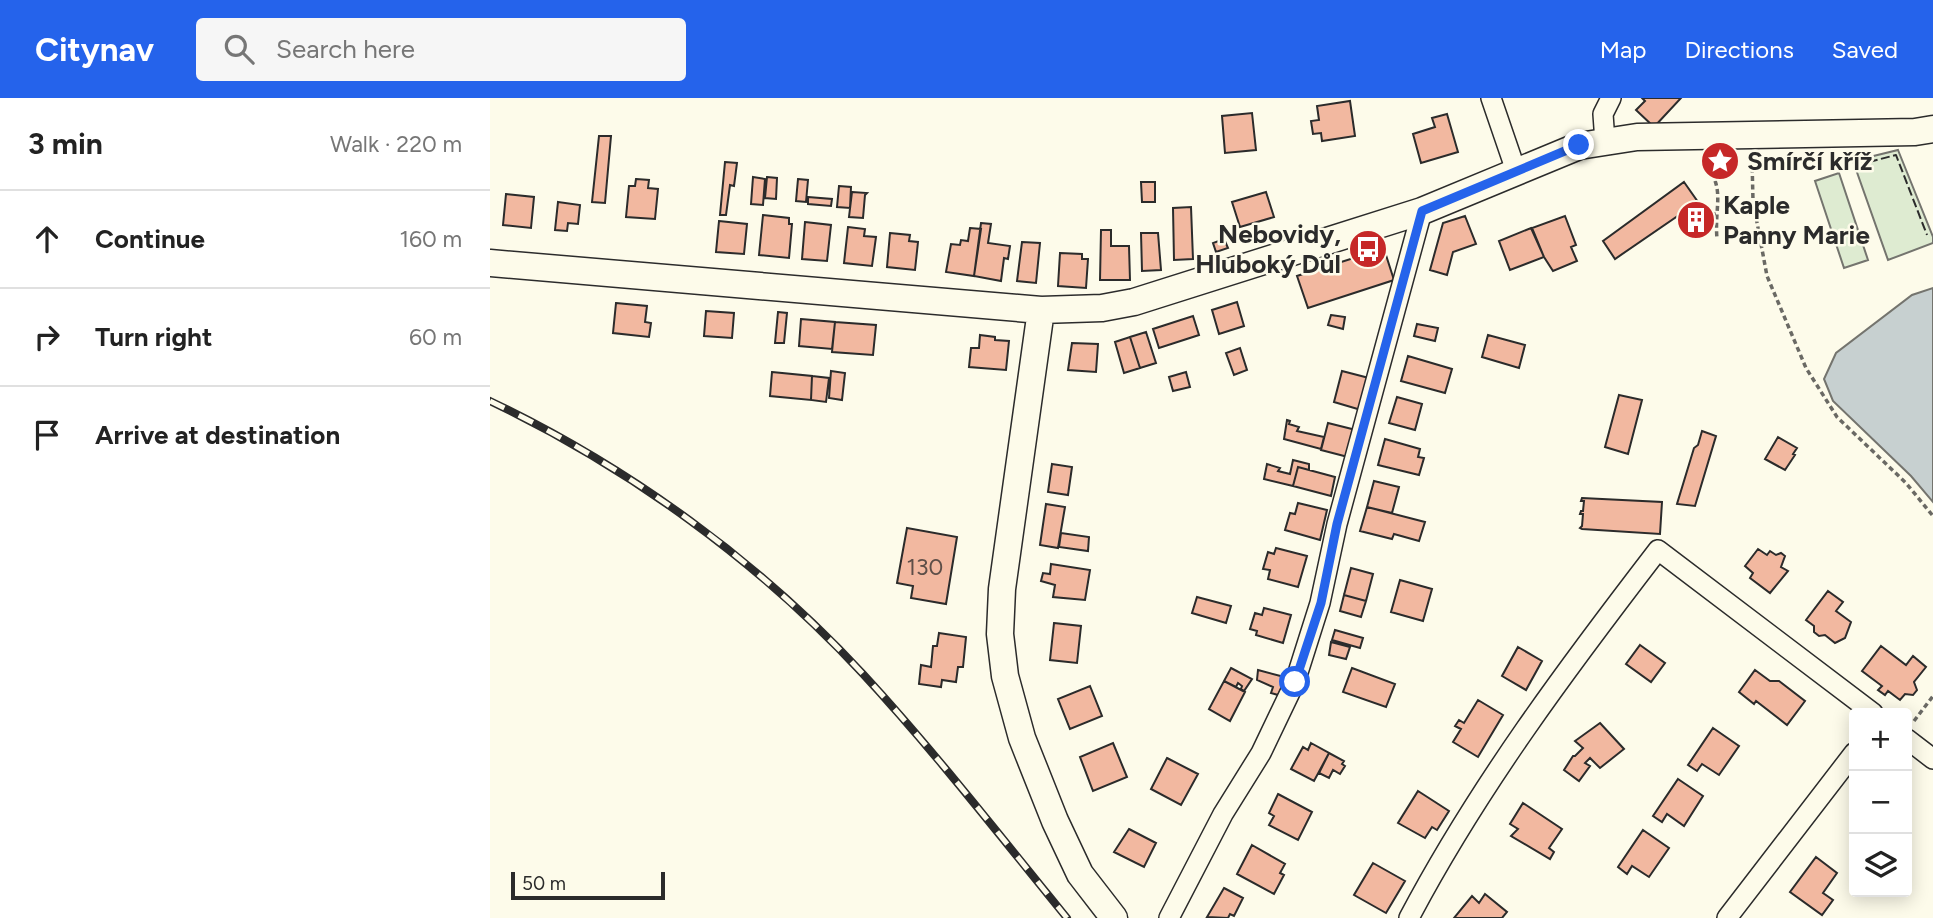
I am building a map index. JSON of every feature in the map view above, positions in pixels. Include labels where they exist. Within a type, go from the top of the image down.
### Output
[{"type":"street","points":[[1491,98],[1517,171]]},
{"type":"street","points":[[1605,142],[1603,114],[1611,98]]},
{"type":"street","points":[[490,263],[1041,310],[1102,308],[1134,302],[1422,211],[1579,145],[1637,137],[1915,132],[1933,129]]},
{"type":"street","points":[[1169,918],[1223,814],[1261,753],[1295,682],[1321,603],[1337,524],[1422,211]]},
{"type":"street","points":[[1041,310],[1002,589],[1000,634],[1005,676],[1022,738],[1050,809],[1080,873],[1114,918]]},
{"type":"street","points":[[1409,918],[1452,844],[1562,676],[1658,550],[1866,708]]},
{"type":"street","points":[[1912,733],[1933,759]]},
{"type":"street","points":[[1727,918],[1849,759]]},
{"type":"path","points":[[1751,134],[1753,201],[1767,276],[1806,368],[1837,417],[1906,483],[1933,516]]},
{"type":"path","points":[[1694,153],[1715,174],[1717,239]]},
{"type":"path","points":[[1703,218],[1717,213]]},
{"type":"path","points":[[1912,727],[1933,696]]},
{"type":"green space","points":[[1898,150],[1933,237],[1933,243],[1888,260],[1853,161]]},
{"type":"green space","points":[[1839,173],[1868,260],[1844,268],[1815,181]]},
{"type":"shaded area","points":[[1933,288],[1933,502],[1911,476],[1833,401],[1824,379],[1836,353],[1912,295]]},
{"type":"building","points":[[1642,98],[1681,98],[1654,127],[1636,110],[1645,101]]},
{"type":"building","points":[[1350,101],[1355,136],[1322,141],[1321,133],[1313,134],[1311,121],[1319,120],[1317,106]]},
{"type":"building","points":[[1252,113],[1256,150],[1225,153],[1222,116]]},
{"type":"building","points":[[1447,114],[1458,152],[1421,163],[1413,134],[1435,127],[1432,118]]},
{"type":"building","points":[[599,136],[611,136],[605,203],[592,202]]},
{"type":"building","points":[[725,162],[737,163],[734,186],[730,185],[726,215],[720,215]]},
{"type":"building","points":[[753,177],[765,179],[763,205],[751,204]]},
{"type":"building","points":[[767,177],[777,178],[776,199],[765,198]]},
{"type":"building","points":[[636,179],[649,180],[648,188],[658,189],[655,219],[626,217],[629,186],[635,186]]},
{"type":"building","points":[[798,179],[808,180],[806,202],[796,201]]},
{"type":"building","points":[[1141,182],[1155,182],[1155,202],[1142,202]]},
{"type":"building","points":[[1684,182],[1698,202],[1615,259],[1603,241]]},
{"type":"building","points":[[839,186],[851,187],[850,208],[837,207]]},
{"type":"building","points":[[852,192],[867,193],[863,218],[849,217]]},
{"type":"building","points":[[1266,192],[1274,217],[1240,227],[1232,202]]},
{"type":"building","points":[[506,194],[534,197],[531,228],[503,225]]},
{"type":"building","points":[[808,197],[832,199],[831,206],[808,204]]},
{"type":"building","points":[[558,202],[580,205],[578,224],[568,223],[567,231],[555,230]]},
{"type":"building","points":[[1191,207],[1193,259],[1174,260],[1173,208]]},
{"type":"building","points":[[763,215],[789,218],[789,224],[792,224],[789,258],[759,255]]},
{"type":"building","points":[[1465,216],[1476,244],[1453,252],[1447,275],[1430,270],[1443,223]]},
{"type":"building","points":[[1565,216],[1576,245],[1571,247],[1577,261],[1553,271],[1532,228]]},
{"type":"building","points":[[719,221],[747,224],[744,254],[716,252]]},
{"type":"building","points":[[805,222],[831,225],[827,261],[802,259]]},
{"type":"building","points":[[981,223],[991,224],[988,243],[1010,246],[1008,259],[1004,258],[1001,281],[974,276]]},
{"type":"building","points":[[848,227],[865,229],[864,236],[876,237],[872,266],[844,263]]},
{"type":"building","points":[[970,228],[981,229],[974,276],[946,272],[951,244],[960,245],[961,240],[968,241]]},
{"type":"building","points":[[1531,228],[1544,257],[1510,270],[1499,241]]},
{"type":"building","points":[[1101,230],[1111,230],[1111,246],[1129,246],[1130,280],[1100,280]]},
{"type":"building","points":[[890,233],[910,235],[909,241],[918,242],[915,270],[887,267]]},
{"type":"building","points":[[1141,233],[1158,233],[1161,270],[1142,271]]},
{"type":"building","points":[[1224,239],[1228,248],[1216,252],[1213,243]]},
{"type":"building","points":[[1022,242],[1040,243],[1036,283],[1017,281]]},
{"type":"building","points":[[1379,250],[1385,252],[1394,280],[1308,308],[1297,276]]},
{"type":"building","points":[[1060,253],[1082,254],[1082,259],[1088,259],[1086,288],[1058,286]]},
{"type":"building","points":[[1237,302],[1244,326],[1219,334],[1212,310]]},
{"type":"building","points":[[616,303],[647,306],[645,322],[651,323],[649,337],[613,333]]},
{"type":"building","points":[[706,311],[734,313],[732,338],[704,336]]},
{"type":"building","points":[[778,312],[787,313],[784,343],[775,343]]},
{"type":"building","points":[[1331,315],[1345,317],[1343,329],[1328,325]]},
{"type":"building","points":[[1193,316],[1199,335],[1159,348],[1153,329]]},
{"type":"building","points":[[801,319],[835,322],[832,349],[799,346]]},
{"type":"building","points":[[835,322],[876,325],[873,355],[832,352]]},
{"type":"building","points":[[1417,324],[1438,328],[1435,341],[1414,336]]},
{"type":"building","points":[[1146,332],[1156,363],[1140,368],[1130,337]]},
{"type":"building","points":[[980,335],[1009,341],[1006,370],[969,367],[971,348],[979,348]]},
{"type":"building","points":[[1488,335],[1525,345],[1519,368],[1482,357]]},
{"type":"building","points":[[1130,337],[1140,368],[1124,373],[1115,342]]},
{"type":"building","points":[[1072,343],[1098,344],[1096,372],[1068,370]]},
{"type":"building","points":[[1240,348],[1247,370],[1234,375],[1226,353]]},
{"type":"building","points":[[1408,356],[1452,369],[1445,393],[1401,381]]},
{"type":"building","points":[[831,371],[845,373],[842,400],[829,398]]},
{"type":"building","points":[[1342,371],[1369,378],[1361,410],[1334,402]]},
{"type":"building","points":[[772,372],[812,376],[811,400],[770,396]]},
{"type":"building","points":[[1186,372],[1190,387],[1173,391],[1169,377]]},
{"type":"building","points":[[812,376],[829,378],[826,402],[811,400]]},
{"type":"building","points":[[1619,395],[1642,400],[1628,454],[1605,447]]},
{"type":"building","points":[[1397,397],[1422,404],[1415,430],[1389,423]]},
{"type":"building","points":[[1287,420],[1290,421],[1289,424],[1299,427],[1297,431],[1324,437],[1321,449],[1284,439]]},
{"type":"building","points":[[1328,423],[1356,430],[1348,457],[1321,450]]},
{"type":"building","points":[[1702,431],[1716,436],[1695,506],[1677,504],[1694,448],[1698,445]]},
{"type":"building","points":[[1778,437],[1797,448],[1785,470],[1765,459]]},
{"type":"building","points":[[1385,439],[1420,449],[1418,457],[1424,458],[1419,475],[1378,465]]},
{"type":"building","points":[[1293,460],[1309,464],[1309,470],[1298,467],[1293,486],[1264,479],[1267,464],[1290,474]]},
{"type":"building","points":[[1052,464],[1072,467],[1068,495],[1048,492]]},
{"type":"building","points":[[1298,467],[1335,477],[1331,496],[1293,486]]},
{"type":"building","points":[[1374,481],[1399,487],[1392,513],[1367,507]]},
{"type":"building","points":[[1582,498],[1662,502],[1660,534],[1582,529]]},
{"type":"building","points":[[1298,503],[1327,510],[1320,540],[1285,530],[1290,513],[1295,514]]},
{"type":"building","points":[[1046,504],[1065,507],[1058,548],[1040,545]]},
{"type":"building","points":[[1367,507],[1425,522],[1419,541],[1394,534],[1392,539],[1360,531]]},
{"type":"building","points":[[907,528],[957,537],[946,604],[911,598],[913,586],[897,583]]},
{"type":"building","points":[[1061,533],[1089,537],[1088,551],[1059,547]]},
{"type":"building","points":[[1276,548],[1307,556],[1298,587],[1268,579],[1270,570],[1263,569],[1268,552],[1274,554]]},
{"type":"building","points":[[1758,549],[1767,555],[1770,551],[1785,556],[1781,567],[1788,571],[1770,593],[1750,578],[1753,573],[1745,566]]},
{"type":"building","points":[[1051,564],[1090,570],[1085,600],[1053,597],[1055,585],[1041,581],[1043,573],[1050,574]]},
{"type":"building","points":[[1351,568],[1373,574],[1366,601],[1344,595]]},
{"type":"building","points":[[1400,580],[1432,589],[1423,621],[1391,612]]},
{"type":"building","points":[[1828,591],[1843,602],[1836,611],[1851,622],[1845,638],[1835,643],[1825,635],[1819,636],[1814,632],[1814,626],[1806,620]]},
{"type":"building","points":[[1344,595],[1366,601],[1361,617],[1340,611]]},
{"type":"building","points":[[1197,597],[1231,606],[1226,623],[1192,613]]},
{"type":"building","points":[[1264,608],[1291,615],[1283,643],[1256,635],[1257,631],[1250,629],[1255,613],[1262,615]]},
{"type":"building","points":[[1054,623],[1081,626],[1077,663],[1050,660]]},
{"type":"building","points":[[1335,630],[1363,638],[1360,648],[1332,640]]},
{"type":"building","points":[[939,633],[966,637],[963,667],[958,667],[956,682],[942,680],[941,687],[919,684],[921,665],[931,667],[933,646],[937,646]]},
{"type":"building","points":[[1331,642],[1350,647],[1346,659],[1329,655]]},
{"type":"building","points":[[1640,645],[1665,663],[1651,682],[1626,664]]},
{"type":"building","points":[[1881,646],[1906,665],[1913,656],[1926,667],[1914,682],[1917,690],[1913,695],[1905,694],[1900,700],[1888,691],[1885,695],[1878,690],[1882,686],[1862,671]]},
{"type":"building","points":[[1518,647],[1542,661],[1526,690],[1502,676]]},
{"type":"building","points":[[1231,668],[1252,679],[1244,691],[1238,683],[1236,687],[1224,681]]},
{"type":"building","points":[[1352,668],[1395,684],[1386,707],[1343,692]]},
{"type":"building","points":[[1258,670],[1288,678],[1278,695],[1271,693],[1273,687],[1257,680]]},
{"type":"building","points":[[1755,670],[1770,681],[1779,681],[1805,701],[1787,725],[1756,701],[1754,704],[1739,692]]},
{"type":"building","points":[[1224,681],[1245,692],[1230,721],[1209,709]]},
{"type":"building","points":[[1090,686],[1102,716],[1070,729],[1058,699]]},
{"type":"building","points":[[1478,700],[1503,715],[1478,757],[1453,742],[1461,729],[1455,726],[1459,720],[1464,723]]},
{"type":"building","points":[[1600,723],[1624,749],[1600,768],[1590,758],[1585,763],[1590,766],[1579,781],[1564,770],[1573,756],[1583,748],[1575,741]]},
{"type":"building","points":[[1713,728],[1739,746],[1719,775],[1702,764],[1697,771],[1688,765]]},
{"type":"building","points":[[1113,743],[1127,777],[1093,791],[1080,757]]},
{"type":"building","points":[[1311,743],[1329,753],[1314,781],[1291,769],[1303,747],[1308,750]]},
{"type":"building","points":[[1329,753],[1344,761],[1342,764],[1345,766],[1340,774],[1333,770],[1329,778],[1319,773]]},
{"type":"building","points":[[1167,758],[1198,774],[1181,805],[1151,789]]},
{"type":"building","points":[[1678,779],[1703,796],[1684,826],[1667,814],[1662,822],[1653,816]]},
{"type":"building","points":[[1418,791],[1449,811],[1437,830],[1432,827],[1425,838],[1398,823]]},
{"type":"building","points":[[1278,794],[1312,812],[1298,840],[1269,825],[1274,816],[1269,813]]},
{"type":"building","points":[[1523,803],[1562,829],[1549,848],[1554,852],[1550,859],[1511,836],[1518,829],[1510,824]]},
{"type":"building","points":[[1129,829],[1156,843],[1144,867],[1114,852]]},
{"type":"building","points":[[1643,830],[1669,848],[1649,877],[1632,866],[1627,874],[1618,867]]},
{"type":"building","points":[[1252,845],[1285,864],[1280,873],[1284,875],[1274,894],[1237,874]]},
{"type":"building","points":[[1816,857],[1837,873],[1823,893],[1833,900],[1822,915],[1790,892]]},
{"type":"building","points":[[1373,863],[1405,881],[1386,913],[1354,895]]},
{"type":"building","points":[[1224,888],[1243,898],[1234,916],[1230,914],[1228,918],[1207,917]]},
{"type":"building","points":[[1485,894],[1507,912],[1502,918],[1454,918],[1472,896],[1479,903]]},
{"type":"railway","points":[[490,401],[542,427],[642,487],[690,520],[780,593],[823,633],[890,704],[1067,918]]},
{"type":"fence","points":[[1860,161],[1868,158],[1869,162],[1896,155],[1927,235]]},
{"type":"place","name":"Smírčí kříž","points":[[1720,161]]},
{"type":"place","name":"Kaple Panny Marie","points":[[1696,220]]},
{"type":"place","name":"Nebovidy, Hluboký Důl","points":[[1368,249]]},
{"type":"route","points":[[1295,682],[1321,603],[1337,524],[1422,211],[1579,145]]}]
